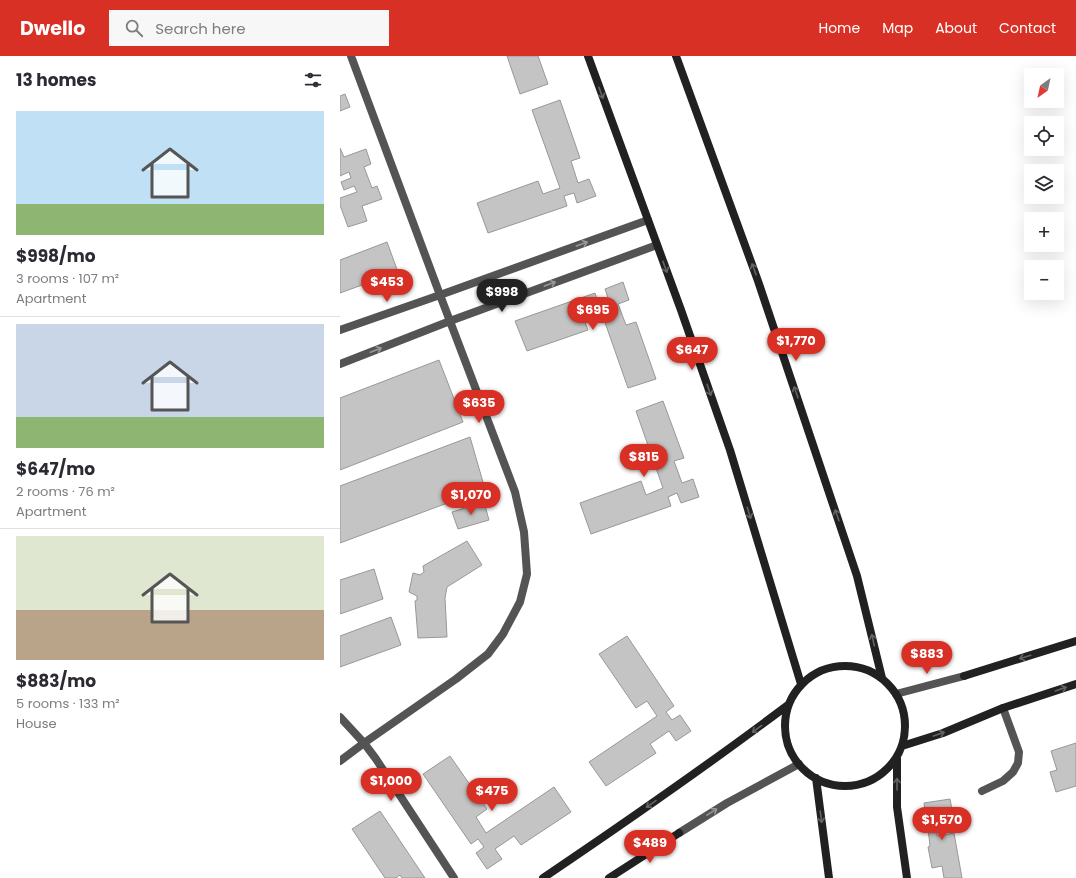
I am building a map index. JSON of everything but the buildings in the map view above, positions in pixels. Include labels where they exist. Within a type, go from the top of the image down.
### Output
[{"type":"street","points":[[340,761],[456,679],[488,654],[503,634],[520,602],[527,574],[524,532],[516,492],[440,295],[352,56]]},
{"type":"street","points":[[588,56],[730,450],[801,684]]},
{"type":"street","points":[[676,56],[758,281],[857,576],[882,678]]},
{"type":"street","points":[[340,330],[648,220]]},
{"type":"street","points":[[340,364],[450,321],[657,245]]},
{"type":"street","points":[[896,694],[964,676],[1076,641]]},
{"type":"street","points":[[834,666],[859,667],[871,671],[882,678],[890,685],[896,694],[901,703],[904,714],[906,725],[905,736],[897,758],[890,767],[881,774],[860,784],[849,786],[838,785],[826,783],[816,778],[799,764],[792,754],[787,742],[785,718],[788,706],[794,694],[801,684],[811,676],[834,666]]},
{"type":"street","points":[[902,746],[943,733],[1003,708],[1076,684]]},
{"type":"street","points":[[542,878],[730,749],[788,706]]},
{"type":"street","points":[[982,790],[1003,781],[1013,772],[1018,763],[1019,752],[1003,708]]},
{"type":"street","points":[[340,717],[364,743],[454,878]]},
{"type":"street","points":[[897,758],[897,806],[907,878]]},
{"type":"street","points":[[609,878],[727,802],[799,764]]},
{"type":"street","points":[[816,778],[829,878]]}]
